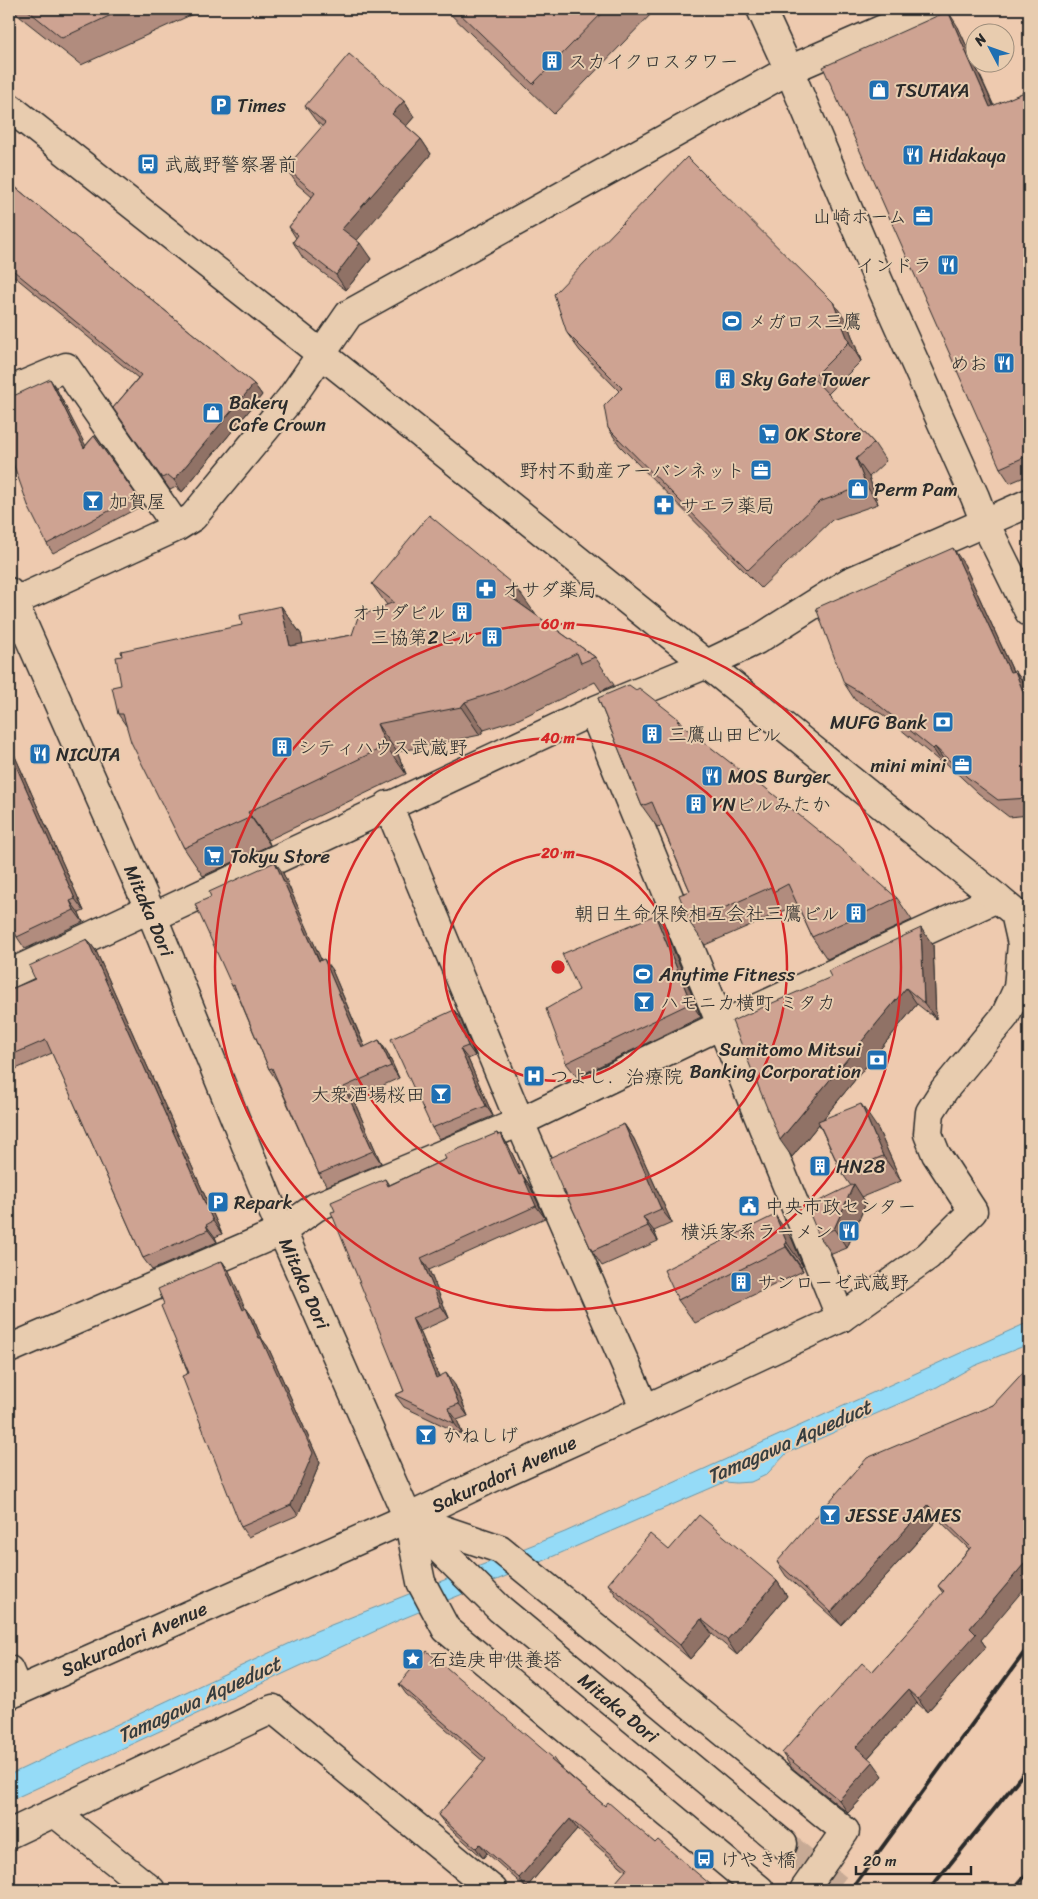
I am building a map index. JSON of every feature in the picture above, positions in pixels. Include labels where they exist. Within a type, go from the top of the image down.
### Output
[{"type":"street","points":[[761,9],[985,523],[1029,612]]},
{"type":"street","points":[[10,599],[177,527],[193,517],[291,398],[348,314],[789,70],[929,9]]},
{"type":"street","points":[[9,107],[1014,907],[721,1025],[520,1122],[316,1207],[282,1231],[9,1349]]},
{"type":"street","points":[[9,392],[66,366],[177,527]]},
{"type":"street","points":[[9,974],[151,913],[593,711],[707,664],[757,640],[849,582],[1029,503]]},
{"type":"street","name":"Mitaka Dori","points":[[10,599],[151,913],[282,1231],[408,1518],[500,1610],[783,1844]]},
{"type":"street","points":[[593,711],[841,1318]]},
{"type":"street","points":[[388,805],[520,1122],[645,1409]]},
{"type":"street","name":"Sakuradori Avenue","points":[[12,1685],[408,1518],[498,1474],[645,1409],[841,1318],[928,1256],[973,1211],[936,1154],[928,1134],[930,1112],[944,1090],[1005,1016],[1018,988],[1022,944],[1014,907]]},
{"type":"street","points":[[760,1890],[446,1629],[420,1582],[408,1518],[500,1549],[845,1831],[804,1890]]},
{"type":"street","points":[[9,1834],[273,1709],[493,1890]]},
{"type":"street","points":[[55,1813],[150,1890]]},
{"type":"water","name":"Tamagawa Aqueduct","points":[[1029,1322],[1029,1344],[974,1366],[937,1387],[787,1453],[766,1475],[751,1482],[725,1482],[533,1565],[397,1621],[9,1801],[9,1775],[316,1631],[565,1532]]},
{"type":"building","points":[[26,9],[124,9],[62,38]]},
{"type":"building","points":[[455,9],[606,9],[533,84]]},
{"type":"building","points":[[1024,9],[1029,9],[1029,21]]},
{"type":"building","points":[[948,11],[966,52],[966,72],[975,72],[990,107],[1029,90],[1029,455],[1000,468],[823,67]]},
{"type":"building","points":[[349,54],[404,101],[392,114],[421,139],[342,229],[360,243],[336,275],[293,242],[298,235],[289,227],[315,193],[286,168],[325,123],[305,106]]},
{"type":"building","name":"Sky Gate Tower","points":[[687,157],[833,302],[849,342],[813,378],[874,443],[856,459],[866,485],[819,502],[748,570],[608,428],[604,406],[622,388],[567,333],[554,294]]},
{"type":"building","points":[[9,182],[254,384],[174,480],[168,475],[162,478],[113,408],[141,375],[9,267]]},
{"type":"building","points":[[50,379],[84,448],[94,436],[137,496],[47,544],[29,508],[9,452],[9,398]]},
{"type":"building","points":[[429,515],[516,587],[509,596],[595,657],[581,663],[577,653],[499,691],[465,702],[461,707],[377,724],[386,746],[248,812],[251,817],[184,848],[131,742],[123,714],[118,714],[112,687],[121,685],[116,657],[122,656],[121,651],[242,625],[240,615],[281,606],[290,646],[352,635],[358,617],[394,602],[372,584]]},
{"type":"building","points":[[953,548],[1010,672],[1015,671],[1029,707],[1029,798],[998,800],[967,777],[935,747],[933,749],[870,698],[844,683],[816,608]]},
{"type":"building","points":[[629,685],[636,690],[639,688],[680,720],[677,721],[745,774],[747,773],[835,844],[897,898],[812,937],[788,884],[773,892],[771,887],[690,923],[679,895],[690,891],[652,802],[642,806],[598,698]]},
{"type":"building","points":[[9,750],[75,899],[70,901],[74,910],[17,937],[9,918]]},
{"type":"building","points":[[275,862],[319,961],[324,959],[362,1048],[379,1040],[391,1066],[344,1087],[373,1151],[319,1174],[272,1068],[269,1069],[234,985],[232,986],[195,904],[211,897],[209,892]]},
{"type":"building","points":[[655,915],[691,1003],[566,1063],[546,1009],[579,990],[562,954]]},
{"type":"building","points":[[921,928],[924,1003],[906,988],[780,1140],[732,1021],[831,977],[828,971]]},
{"type":"building","points":[[87,939],[213,1221],[206,1225],[208,1230],[143,1258],[46,1040],[9,1056],[9,990],[35,979],[29,966]]},
{"type":"building","points":[[454,1010],[468,1046],[460,1049],[486,1106],[432,1128],[391,1039]]},
{"type":"building","points":[[861,1104],[883,1156],[842,1173],[818,1121]]},
{"type":"building","points":[[624,1124],[661,1209],[643,1217],[648,1226],[592,1251],[549,1158]]},
{"type":"building","points":[[497,1133],[498,1136],[501,1134],[519,1175],[522,1174],[536,1206],[421,1258],[441,1306],[412,1318],[436,1378],[446,1373],[459,1404],[448,1408],[454,1423],[395,1395],[404,1391],[331,1212],[335,1211],[331,1202],[385,1179],[388,1186],[446,1159],[444,1155]]},
{"type":"building","points":[[854,1184],[834,1229],[819,1236],[807,1207]]},
{"type":"building","points":[[775,1215],[787,1243],[785,1244],[786,1247],[678,1300],[664,1270]]},
{"type":"building","points":[[222,1261],[243,1310],[246,1308],[259,1338],[261,1338],[313,1453],[291,1505],[241,1527],[182,1376],[189,1373],[161,1306],[164,1304],[158,1289]]},
{"type":"building","points":[[1029,1366],[1029,1558],[970,1628],[976,1634],[918,1699],[908,1690],[856,1747],[873,1762],[839,1800],[782,1753],[862,1663],[872,1672],[944,1591],[938,1586],[971,1547],[928,1505],[831,1612],[777,1562],[867,1458],[993,1405]]},
{"type":"building","points":[[699,1515],[777,1581],[727,1640],[701,1619],[680,1645],[608,1584],[650,1534],[669,1550]]},
{"type":"building","points":[[427,1651],[553,1758],[551,1760],[605,1806],[608,1802],[655,1843],[658,1840],[717,1890],[609,1890],[628,1868],[570,1819],[519,1878],[480,1844],[476,1848],[438,1815],[486,1759],[399,1684]]},
{"type":"tunnel","points":[[783,1844],[840,1890]]},
{"type":"railway","points":[[851,1890],[1029,1646]]},
{"type":"railway","points":[[929,1890],[1029,1766]]},
{"type":"railway","points":[[1013,1890],[1029,1871]]},
{"type":"place","name":"スカイクロスタワー","points":[[552,61]]},
{"type":"place","name":"TSUTAYA","points":[[879,90]]},
{"type":"place","name":"Times","points":[[221,105]]},
{"type":"place","name":"Hidakaya","points":[[913,155]]},
{"type":"place","name":"武蔵野警察署前","points":[[148,164]]},
{"type":"place","name":"山崎ホーム","points":[[923,216]]},
{"type":"place","name":"インドラ","points":[[948,265]]},
{"type":"place","name":"メガロス三鷹","points":[[732,321]]},
{"type":"place","name":"めお","points":[[1004,363]]},
{"type":"place","name":"Sky Gate Tower","points":[[725,379]]},
{"type":"place","name":"Bakery Cafe Crown","points":[[213,413]]},
{"type":"place","name":"OK Store","points":[[769,434]]},
{"type":"place","name":"野村不動産アーバンネット","points":[[761,470]]},
{"type":"place","name":"Perm Pam","points":[[858,489]]},
{"type":"place","name":"加賀屋","points":[[93,501]]},
{"type":"place","name":"サエラ薬局","points":[[664,505]]},
{"type":"place","name":"オサダ薬局","points":[[486,589]]},
{"type":"place","name":"オサダビル","points":[[462,612]]},
{"type":"place","name":"三協第2ビル","points":[[492,637]]},
{"type":"place","name":"MUFG Bank","points":[[943,722]]},
{"type":"place","name":"三鷹山田ビル","points":[[652,734]]},
{"type":"place","name":"シティハウス武蔵野","points":[[282,747]]},
{"type":"place","name":"NICUTA","points":[[40,754]]},
{"type":"place","name":"mini mini","points":[[962,765]]},
{"type":"place","name":"MOS Burger","points":[[712,776]]},
{"type":"place","name":"YNビルみたか","points":[[696,804]]},
{"type":"place","name":"Tokyu Store","points":[[214,856]]},
{"type":"place","name":"朝日生命保険相互会社三鷹ビル","points":[[856,913]]},
{"type":"place","name":"Anytime Fitness","points":[[643,974]]},
{"type":"place","name":"ハモニカ横町 ミタカ","points":[[644,1002]]},
{"type":"place","name":"Sumitomo Mitsui Banking Corporation","points":[[877,1060]]},
{"type":"place","name":"つよし．治療院","points":[[534,1076]]},
{"type":"place","name":"大衆酒場桜田","points":[[441,1094]]},
{"type":"place","name":"HN28","points":[[820,1166]]},
{"type":"place","name":"Repark","points":[[218,1202]]},
{"type":"place","name":"中央市政センター","points":[[749,1206]]},
{"type":"place","name":"横浜家系ラーメン","points":[[849,1231]]},
{"type":"place","name":"サンローゼ武蔵野","points":[[741,1282]]},
{"type":"place","name":"かねしげ","points":[[426,1435]]},
{"type":"place","name":"JESSE JAMES","points":[[830,1515]]},
{"type":"place","name":"石造庚申供養塔","points":[[413,1659]]},
{"type":"place","name":"けやき橋","points":[[704,1859]]}]
